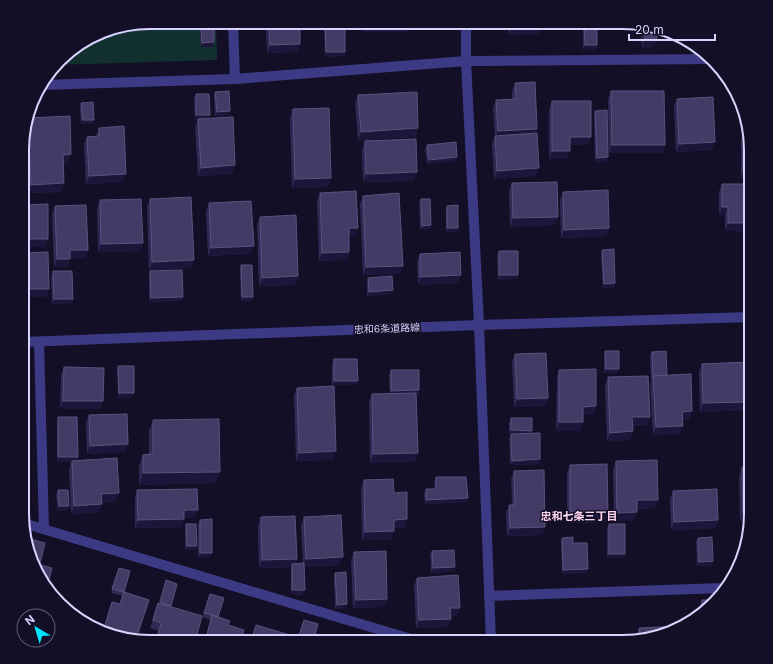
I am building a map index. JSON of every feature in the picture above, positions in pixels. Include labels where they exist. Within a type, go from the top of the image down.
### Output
[{"type":"street","points":[[233,29],[235,79]]},
{"type":"street","points":[[466,29],[466,61],[480,325],[491,635]]},
{"type":"street","points":[[48,85],[235,79],[466,61],[703,59]]},
{"type":"street","name":"忠和6条道路線","points":[[29,342],[480,325],[744,317]]},
{"type":"street","points":[[39,342],[44,529]]},
{"type":"street","points":[[29,526],[398,635]]},
{"type":"street","points":[[489,596],[718,588]]},
{"type":"green space","points":[[150,29],[216,29],[217,60],[63,65],[90,45],[111,35],[134,30]]},
{"type":"building","points":[[201,29],[214,29],[214,42],[202,43]]},
{"type":"building","points":[[269,29],[300,29],[300,44],[270,45]]},
{"type":"building","points":[[325,29],[345,29],[345,52],[326,52]]},
{"type":"building","points":[[584,29],[597,29],[597,45],[585,45]]},
{"type":"building","points":[[644,31],[656,34],[657,39],[645,39]]},
{"type":"building","points":[[535,82],[537,129],[498,131],[496,100],[516,99],[515,83]]},
{"type":"building","points":[[229,91],[230,111],[217,112],[215,92]]},
{"type":"building","points":[[611,91],[664,91],[665,145],[612,145]]},
{"type":"building","points":[[417,92],[418,128],[361,132],[358,95]]},
{"type":"building","points":[[196,94],[209,94],[210,115],[196,115]]},
{"type":"building","points":[[713,97],[715,142],[679,144],[677,99]]},
{"type":"building","points":[[552,101],[591,101],[591,137],[570,137],[570,151],[552,151]]},
{"type":"building","points":[[93,102],[94,120],[83,120],[81,103]]},
{"type":"building","points":[[329,108],[331,178],[295,179],[293,109]]},
{"type":"building","points":[[607,110],[608,157],[597,158],[595,111]]},
{"type":"building","points":[[70,116],[71,154],[63,155],[64,183],[31,185],[29,146],[33,118]]},
{"type":"building","points":[[233,117],[235,165],[201,168],[198,119]]},
{"type":"building","points":[[124,126],[126,174],[89,176],[87,137],[99,136],[99,128]]},
{"type":"building","points":[[537,133],[539,168],[497,171],[495,136]]},
{"type":"building","points":[[743,134],[744,171],[743,171]]},
{"type":"building","points":[[416,139],[417,172],[366,174],[365,141]]},
{"type":"building","points":[[456,142],[457,157],[429,160],[427,145]]},
{"type":"building","points":[[557,182],[558,217],[513,218],[512,183]]},
{"type":"building","points":[[722,184],[744,184],[744,223],[728,223],[728,207],[722,207]]},
{"type":"building","points":[[608,190],[609,228],[564,230],[563,192]]},
{"type":"building","points":[[356,191],[358,228],[349,228],[349,252],[322,253],[320,193]]},
{"type":"building","points":[[399,193],[403,266],[366,267],[363,196]]},
{"type":"building","points":[[191,197],[194,260],[152,262],[150,199]]},
{"type":"building","points":[[141,199],[143,243],[101,244],[100,200]]},
{"type":"building","points":[[421,199],[430,199],[431,225],[422,226]]},
{"type":"building","points":[[251,201],[254,246],[211,248],[209,203]]},
{"type":"building","points":[[48,204],[48,239],[29,239],[29,205]]},
{"type":"building","points":[[86,205],[88,250],[70,250],[70,259],[57,259],[55,206]]},
{"type":"building","points":[[458,205],[458,228],[447,228],[447,206]]},
{"type":"building","points":[[296,215],[298,276],[262,278],[260,217]]},
{"type":"building","points":[[614,249],[615,283],[604,284],[602,250]]},
{"type":"building","points":[[499,251],[518,251],[518,275],[499,275]]},
{"type":"building","points":[[48,252],[49,289],[29,289],[29,253]]},
{"type":"building","points":[[460,252],[461,275],[420,277],[420,254]]},
{"type":"building","points":[[241,265],[252,265],[253,297],[242,297]]},
{"type":"building","points":[[182,270],[183,297],[151,298],[150,271]]},
{"type":"building","points":[[53,271],[72,271],[73,299],[54,299]]},
{"type":"building","points":[[392,276],[393,290],[369,292],[368,278]]},
{"type":"building","points":[[605,351],[619,351],[619,369],[606,369]]},
{"type":"building","points":[[666,351],[667,375],[653,376],[652,352]]},
{"type":"building","points":[[546,353],[548,398],[517,399],[515,354]]},
{"type":"building","points":[[334,359],[357,359],[358,381],[334,381]]},
{"type":"building","points":[[744,362],[744,402],[703,403],[702,364]]},
{"type":"building","points":[[118,366],[134,366],[134,393],[119,393]]},
{"type":"building","points":[[64,367],[104,368],[103,401],[63,401]]},
{"type":"building","points":[[596,369],[596,406],[583,407],[583,422],[559,422],[559,370]]},
{"type":"building","points":[[391,370],[419,370],[419,390],[391,391]]},
{"type":"building","points":[[691,374],[692,411],[682,412],[683,426],[656,427],[653,376]]},
{"type":"building","points":[[648,376],[650,417],[632,417],[633,431],[610,433],[608,377]]},
{"type":"building","points":[[334,386],[336,451],[299,453],[297,388]]},
{"type":"building","points":[[416,393],[418,453],[373,454],[372,394]]},
{"type":"building","points":[[127,414],[128,444],[90,446],[89,415]]},
{"type":"building","points":[[58,417],[77,417],[78,457],[58,457]]},
{"type":"building","points":[[511,418],[532,418],[532,431],[511,430]]},
{"type":"building","points":[[219,419],[220,472],[143,473],[143,455],[153,454],[153,420]]},
{"type":"building","points":[[540,433],[540,459],[512,461],[511,434]]},
{"type":"building","points":[[117,458],[119,493],[101,494],[102,504],[74,506],[72,461]]},
{"type":"building","points":[[657,460],[658,500],[637,500],[637,512],[617,513],[616,461]]},
{"type":"building","points":[[607,464],[608,513],[570,514],[570,465]]},
{"type":"building","points":[[742,467],[744,467],[744,513]]},
{"type":"building","points":[[544,470],[545,527],[510,528],[509,505],[515,505],[514,471]]},
{"type":"building","points":[[436,477],[466,477],[468,498],[426,500],[426,489],[436,489]]},
{"type":"building","points":[[393,479],[394,493],[407,492],[407,519],[394,520],[394,531],[365,532],[364,480]]},
{"type":"building","points":[[197,489],[198,510],[184,510],[184,519],[138,520],[137,490]]},
{"type":"building","points":[[717,489],[718,520],[674,522],[673,491]]},
{"type":"building","points":[[58,490],[68,490],[69,506],[59,506]]},
{"type":"building","points":[[341,515],[343,557],[306,559],[304,517]]},
{"type":"building","points":[[295,516],[297,559],[262,560],[261,517]]},
{"type":"building","points":[[212,519],[212,553],[200,553],[200,520]]},
{"type":"building","points":[[186,524],[196,524],[197,546],[187,546]]},
{"type":"building","points":[[609,524],[625,524],[625,554],[609,554]]},
{"type":"building","points":[[573,537],[573,543],[587,543],[588,569],[563,570],[562,538]]},
{"type":"building","points":[[712,537],[713,561],[699,562],[698,538]]},
{"type":"building","points":[[32,539],[45,543],[40,563],[35,553]]},
{"type":"building","points":[[454,550],[455,567],[433,568],[432,551]]},
{"type":"building","points":[[386,551],[387,599],[356,600],[354,552]]},
{"type":"building","points":[[304,563],[305,590],[292,590],[292,564]]},
{"type":"building","points":[[40,565],[52,568],[49,580]]},
{"type":"building","points":[[119,568],[130,571],[124,592],[112,589]]},
{"type":"building","points":[[346,572],[347,604],[337,605],[335,573]]},
{"type":"building","points":[[458,575],[460,608],[450,608],[451,619],[419,620],[417,578]]},
{"type":"building","points":[[166,580],[177,584],[171,606],[160,602]]},
{"type":"building","points":[[124,592],[149,600],[138,634],[105,626],[112,602],[120,604]]},
{"type":"building","points":[[210,594],[224,598],[218,617],[204,613]]},
{"type":"building","points":[[702,600],[709,600],[703,605],[702,606]]},
{"type":"building","points":[[158,603],[202,616],[197,635],[158,635],[161,623],[153,620]]},
{"type":"building","points":[[212,615],[230,621],[228,625],[244,630],[243,635],[207,635]]},
{"type":"building","points":[[304,620],[318,624],[315,635],[299,635]]},
{"type":"building","points":[[256,625],[290,635],[253,635]]},
{"type":"building","points":[[667,627],[640,634],[639,628]]},
{"type":"district","name":"忠和七条三丁目","points":[[579,516]]}]
